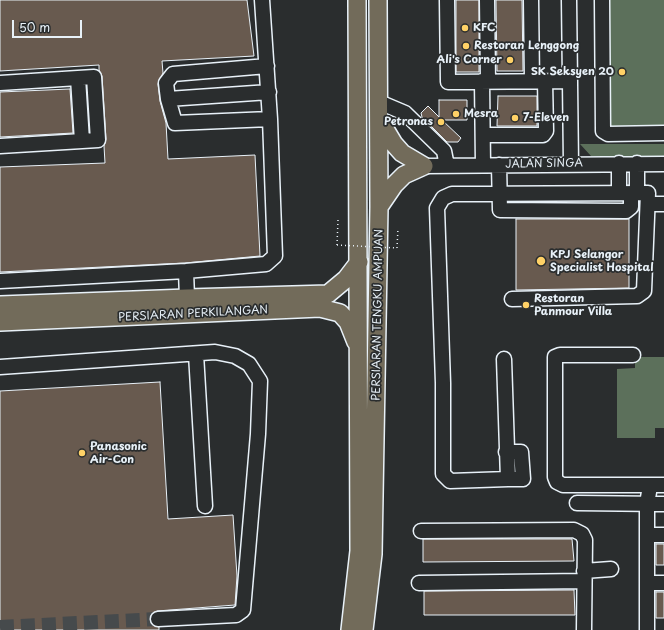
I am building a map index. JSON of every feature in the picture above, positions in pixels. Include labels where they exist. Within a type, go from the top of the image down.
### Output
[{"type":"main road","name":"PERSIARAN TENGKU AMPUAN","points":[[350,630],[360,551],[357,0]]},
{"type":"main road","name":"PERSIARAN TENGKU AMPUAN","points":[[364,630],[373,554],[379,207],[378,0]]},
{"type":"main road","points":[[379,119],[394,144],[402,153],[424,166]]},
{"type":"main road","points":[[379,207],[394,185],[404,175],[424,166]]},
{"type":"main road","points":[[0,305],[328,294],[346,279],[359,262]]},
{"type":"main road","name":"PERSIARAN PERKILANGAN","points":[[0,322],[320,308],[340,313],[348,322],[360,354]]},
{"type":"street","points":[[0,281],[186,271],[266,264],[275,256],[269,92],[262,0]]},
{"type":"street","points":[[447,0],[448,82],[570,81]]},
{"type":"street","points":[[483,165],[487,0]]},
{"type":"street","points":[[483,135],[543,135],[546,131],[538,81],[531,0]]},
{"type":"street","points":[[569,0],[571,164]]},
{"type":"street","points":[[602,0],[602,131],[608,134],[664,133]]},
{"type":"street","points":[[267,66],[173,74],[166,83],[168,98],[175,123],[270,119]]},
{"type":"street","points":[[0,83],[94,78],[98,140],[0,146]]},
{"type":"street","points":[[168,98],[269,92]]},
{"type":"street","points":[[379,102],[405,113],[444,150],[447,166]]},
{"type":"street","points":[[499,165],[500,210],[626,211],[631,207],[629,193],[619,163]]},
{"type":"street","name":"JALAN SINGA","points":[[424,166],[619,163],[664,164]]},
{"type":"street","points":[[629,193],[637,163]]},
{"type":"street","points":[[504,359],[508,479],[450,481],[443,474],[443,383],[437,208],[443,198],[452,194],[500,195],[648,193],[644,291],[637,296],[512,299]]},
{"type":"street","points":[[648,204],[664,204]]},
{"type":"street","points":[[186,271],[187,298]]},
{"type":"street","points":[[0,367],[215,352],[235,356],[249,364],[260,381],[258,434],[243,610],[236,615],[158,619]]},
{"type":"street","points":[[196,354],[205,506]]},
{"type":"street","points":[[633,355],[560,355],[555,357],[555,477],[557,482],[563,485],[657,485],[647,504],[647,630]]},
{"type":"street","points":[[577,503],[664,504]]},
{"type":"street","points":[[421,531],[574,530],[582,534],[585,540],[584,630]]},
{"type":"street","points":[[647,535],[664,535]]},
{"type":"street","points":[[419,583],[584,576],[611,568]]},
{"type":"street","points":[[647,583],[664,583]]},
{"type":"path","points":[[338,220],[337,245],[397,248],[398,228]]},
{"type":"green space","name":"SK Seksyen 20","points":[[608,0],[664,0],[664,131],[609,131]]},
{"type":"green space","points":[[580,144],[664,144],[664,156],[591,156]]},
{"type":"green space","points":[[635,357],[664,357],[664,428],[655,428],[655,438],[617,438],[617,369],[635,368]]},
{"type":"building","points":[[0,0],[247,0],[254,56],[162,61],[163,73],[158,84],[160,101],[166,123],[168,159],[255,155],[260,256],[185,263],[0,272],[0,167],[105,163],[104,146],[106,139],[102,76],[99,70],[99,65],[0,71]]},
{"type":"building","points":[[456,0],[479,0],[479,72],[456,72]]},
{"type":"building","points":[[496,0],[522,0],[523,71],[497,71]]},
{"type":"building","points":[[70,89],[73,133],[0,137],[0,92]]},
{"type":"building","points":[[498,96],[537,96],[537,126],[497,126]]},
{"type":"building","points":[[439,100],[467,100],[467,120],[442,120],[461,138],[458,142],[447,142],[422,117],[421,113],[428,106],[439,117]]},
{"type":"building","points":[[516,219],[629,219],[629,288],[516,290]]},
{"type":"building","name":"Panasonic Air-Con","points":[[160,382],[168,519],[233,515],[237,576],[235,605],[157,611],[151,615],[150,620],[151,624],[159,627],[159,630],[0,630],[0,391]]},
{"type":"building","points":[[423,539],[572,539],[574,561],[423,562]]},
{"type":"building","points":[[656,544],[664,544],[664,565],[656,565]]},
{"type":"building","points":[[574,590],[575,615],[424,615],[424,591]]},
{"type":"building","points":[[656,592],[664,592],[664,618],[656,618]]},
{"type":"tunnel","points":[[0,627],[158,619]]},
{"type":"place","name":"KFC","points":[[465,28]]},
{"type":"place","name":"Restoran Lenggong","points":[[466,46]]},
{"type":"place","name":"Ali's Corner","points":[[510,60]]},
{"type":"place","name":"SK Seksyen 20","points":[[622,72]]},
{"type":"place","name":"Mesra","points":[[456,114]]},
{"type":"place","name":"7-Eleven","points":[[515,118]]},
{"type":"place","name":"Petronas","points":[[441,122]]},
{"type":"place","name":"KPJ Selangor Specialist Hospital","points":[[541,261]]},
{"type":"place","name":"Restoran Panmour Villa","points":[[526,305]]},
{"type":"place","name":"Panasonic Air-Con","points":[[82,453]]}]
